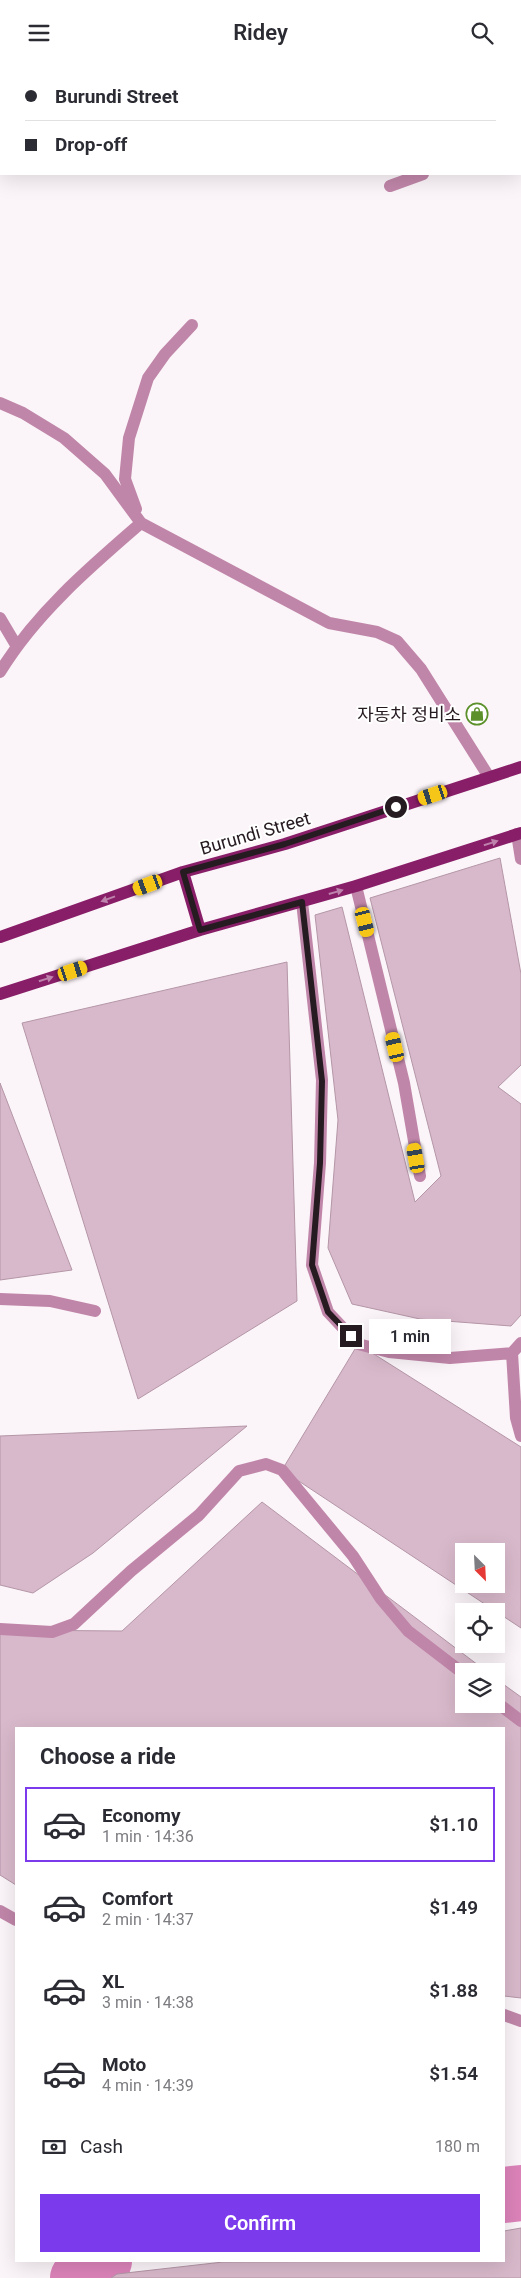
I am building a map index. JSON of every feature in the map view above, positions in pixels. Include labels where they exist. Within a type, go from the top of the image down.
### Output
[{"type":"main road","name":"Burundi Street","points":[[0,937],[183,872],[285,844],[521,767]]},
{"type":"main road","points":[[0,994],[200,930],[356,886],[519,833]]},
{"type":"main road","points":[[183,872],[200,930]]},
{"type":"street","points":[[390,186],[420,175]]},
{"type":"street","points":[[141,523],[125,479],[130,438],[148,378],[165,354],[192,325]]},
{"type":"street","points":[[0,403],[23,413],[64,438],[105,474],[141,523],[329,623],[377,632],[396,641],[421,669],[489,777]]},
{"type":"street","points":[[0,672],[16,645],[92,565],[141,523]]},
{"type":"street","points":[[0,618],[16,645]]},
{"type":"street","points":[[519,833],[521,859]]},
{"type":"street","points":[[356,886],[404,1083],[420,1176]]},
{"type":"street","points":[[302,902],[322,1081],[320,1163],[312,1265],[328,1312],[358,1345],[389,1352],[450,1358],[512,1353],[521,1343]]},
{"type":"street","points":[[0,1299],[50,1301],[95,1311]]},
{"type":"street","points":[[512,1353],[516,1418],[521,1436]]},
{"type":"street","points":[[0,1629],[52,1632],[74,1624],[131,1571],[199,1515],[238,1471],[266,1465],[282,1470],[353,1557],[381,1599],[408,1631],[455,1667]]},
{"type":"street","points":[[505,1708],[521,1721]]},
{"type":"street","points":[[0,1911],[15,1919]]},
{"type":"street","points":[[505,2015],[521,2021]]},
{"type":"building","points":[[500,858],[521,974],[521,1065],[498,1087],[521,1104],[521,1315],[511,1326],[420,1319],[352,1304],[328,1248],[338,1120],[315,915],[342,907],[415,1202],[441,1176],[370,898]]},
{"type":"building","points":[[287,962],[297,1301],[138,1399],[22,1023]]},
{"type":"building","points":[[0,1083],[72,1270],[0,1280]]},
{"type":"building","points":[[358,1344],[521,1447],[521,1628],[505,1617],[505,1603],[483,1603],[468,1593],[505,1593],[505,1543],[455,1543],[455,1584],[282,1470]]},
{"type":"building","points":[[247,1426],[93,1553],[33,1593],[0,1585],[0,1436]]},
{"type":"building","points":[[262,1502],[455,1648],[455,1653],[462,1653],[475,1663],[455,1663],[455,1713],[505,1713],[505,1685],[521,1697],[521,1998],[505,1996],[505,1727],[15,1727],[15,1884],[0,1875],[0,1630],[122,1631]]},
{"type":"building","points":[[521,2228],[521,2278],[111,2278],[117,2274],[223,2262],[505,2262],[505,2231]]},
{"type":"waterway","points":[[505,2195],[521,2193]]},
{"type":"waterway","points":[[78,2278],[102,2262]]},
{"type":"place","name":"자동차 정비소","points":[[477,714]]},
{"type":"route","points":[[351,1336],[328,1312],[312,1265],[320,1163],[322,1081],[302,902],[200,930],[183,872],[285,844],[396,807]]}]
